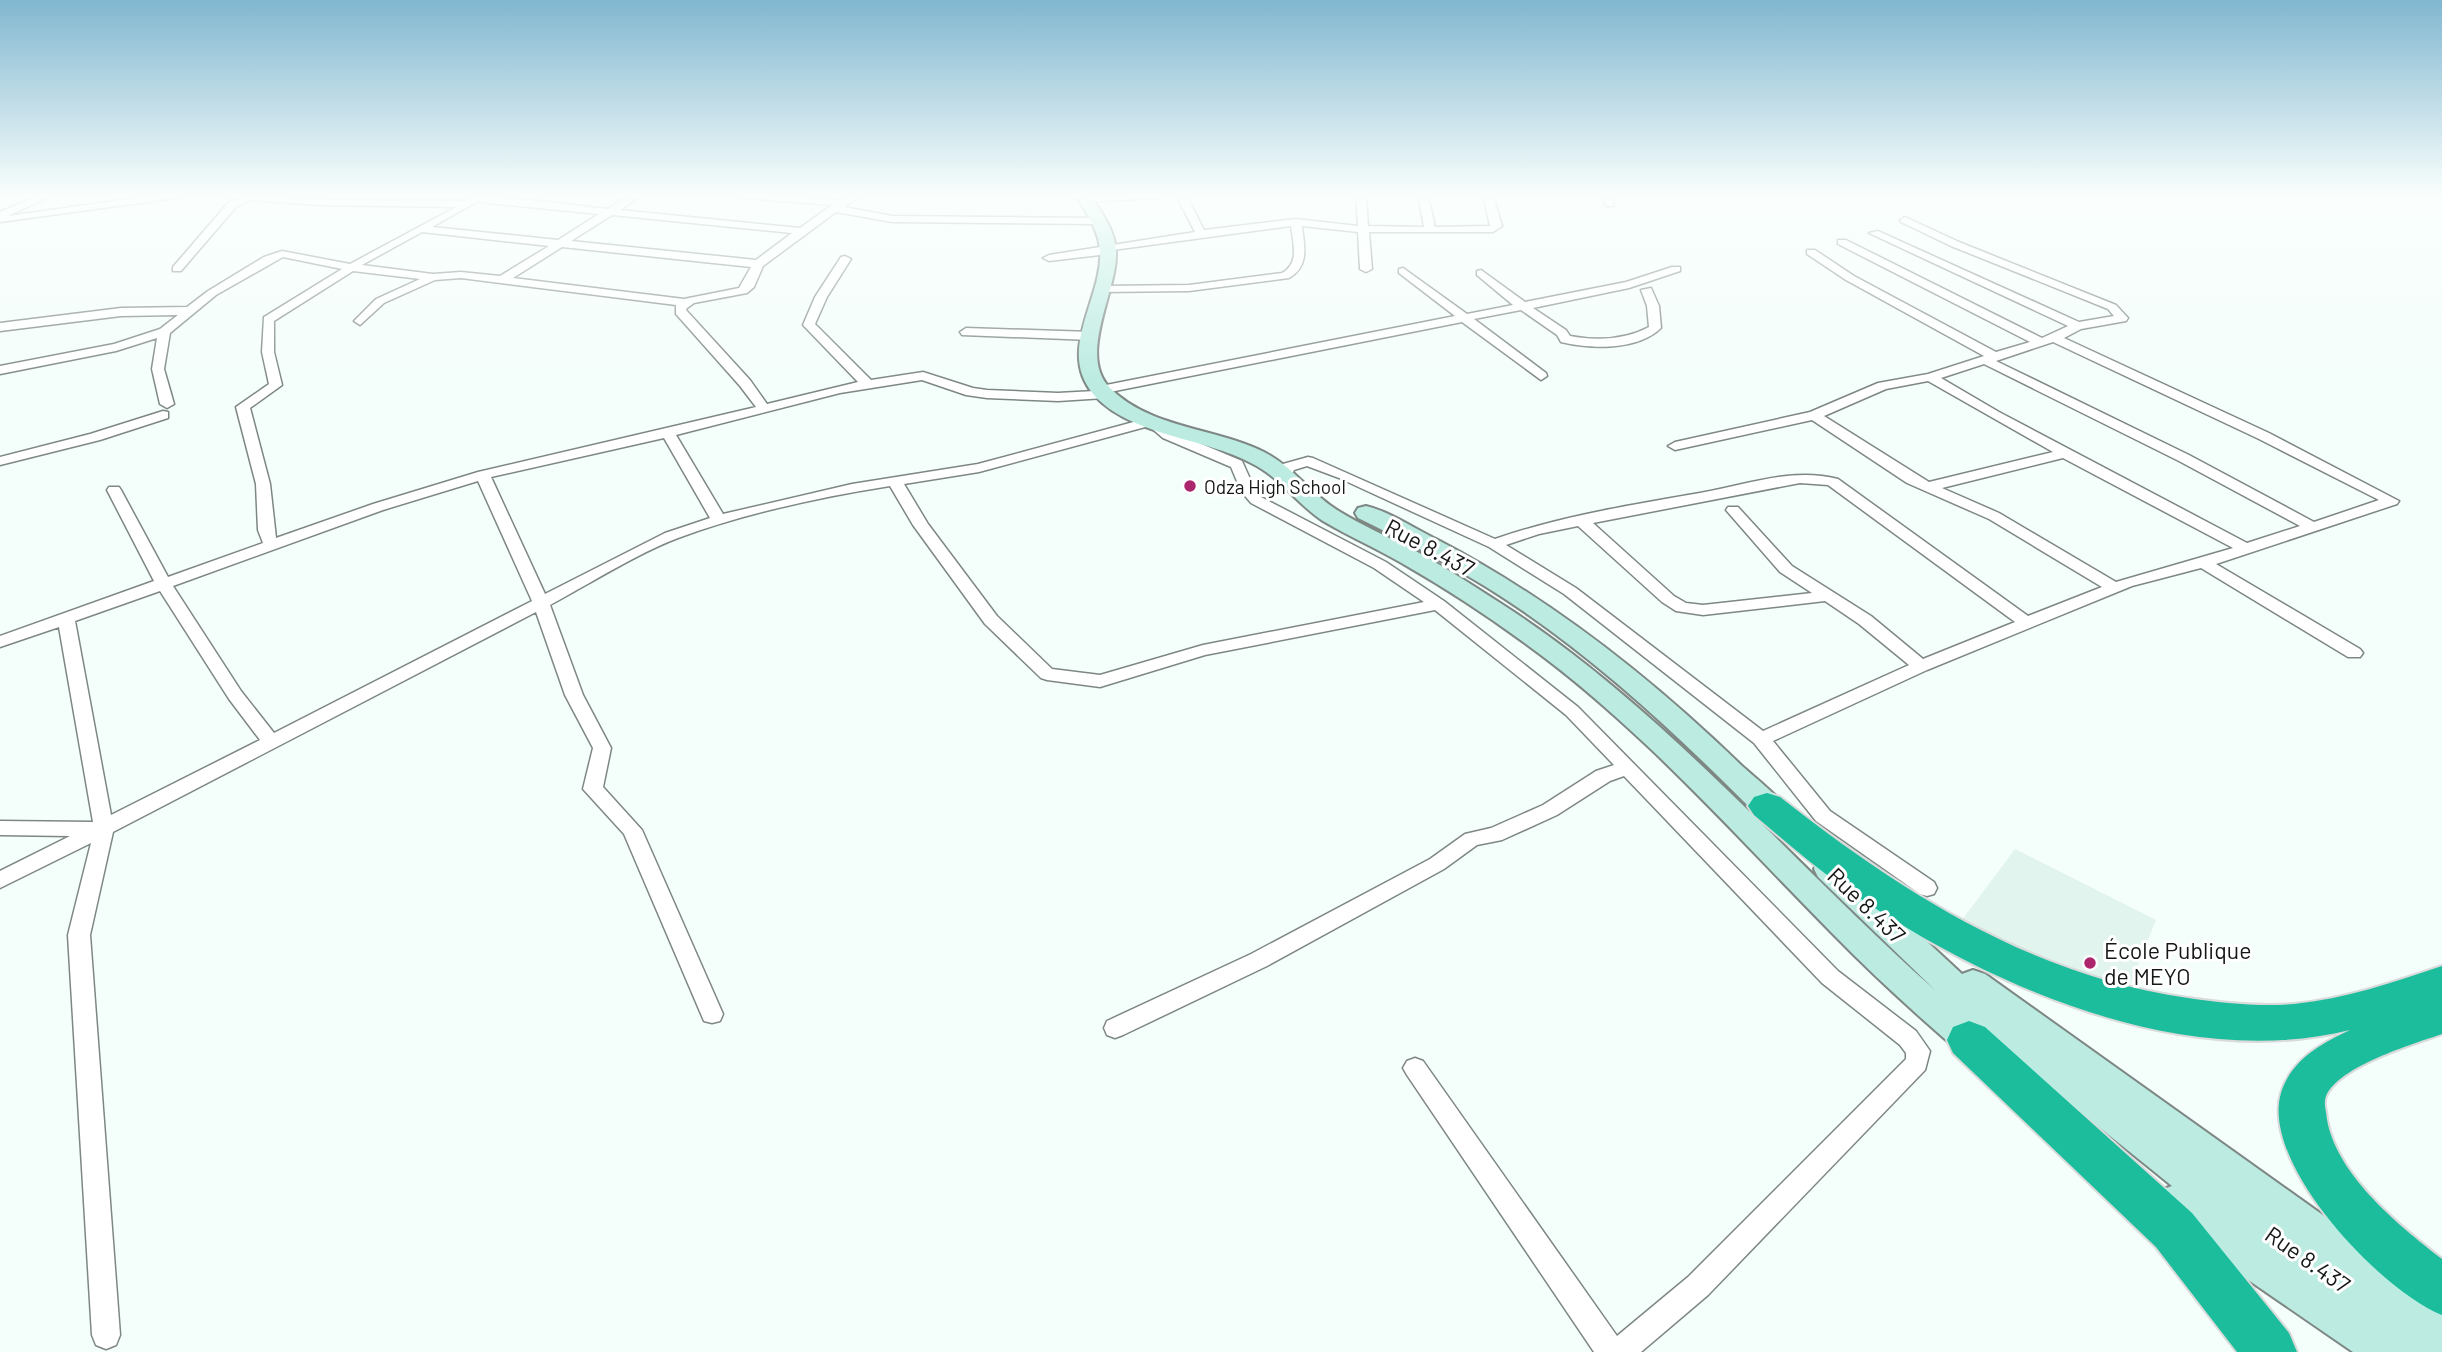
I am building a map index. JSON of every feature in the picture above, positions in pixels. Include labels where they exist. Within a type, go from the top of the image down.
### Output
[{"type":"highway","points":[[1767,806],[1857,877],[1952,935],[2012,964],[2119,1002],[2217,1020],[2275,1023],[2336,1014],[2442,983]]},
{"type":"highway","points":[[2442,1016],[2348,1051],[2319,1071],[2305,1088],[2301,1115],[2312,1154],[2335,1189],[2378,1238],[2442,1290]]},
{"type":"highway","points":[[1969,1040],[2175,1230],[2270,1352]]},
{"type":"main road","points":[[1103,392],[1091,378],[1089,369],[1091,336],[1106,258]]},
{"type":"main road","name":"Rue 8.437","points":[[1103,392],[1115,403],[1152,421],[1227,444],[1271,464],[1326,513],[1383,541],[1478,599],[1583,674],[1678,760],[1872,952],[1969,1040],[2207,1229],[2389,1352]]},
{"type":"main road","name":"Rue 8.437","points":[[1285,475],[1404,531],[1513,593],[1615,668],[1670,714],[1767,806],[1863,904],[1988,1017],[2087,1099],[2222,1199],[2442,1350]]},
{"type":"main road","points":[[1863,904],[2320,1236],[2442,1317]]},
{"type":"main road","points":[[2345,1324],[2384,1352]]},
{"type":"street","points":[[177,269],[186,258]]},
{"type":"street","points":[[0,370],[116,347],[164,332],[212,293],[275,258]]},
{"type":"street","points":[[308,258],[350,267],[433,277],[461,275],[685,303],[743,291],[748,288],[758,264],[766,258]]},
{"type":"street","points":[[271,545],[266,530],[263,484],[243,407],[276,385],[268,352],[268,320],[367,258]]},
{"type":"street","points":[[502,280],[539,258]]},
{"type":"street","points":[[703,258],[758,264]]},
{"type":"street","points":[[1101,289],[1189,288],[1285,276],[1296,268],[1300,258]]},
{"type":"street","points":[[1366,258],[1366,269]]},
{"type":"street","points":[[1820,258],[1990,358],[2311,526]]},
{"type":"street","points":[[1761,739],[1921,666],[2115,588],[2203,563],[2392,501],[2264,436],[2047,340],[1876,258]]},
{"type":"street","points":[[1929,258],[2078,326]]},
{"type":"street","points":[[1675,446],[1814,415],[1883,386],[1930,377],[2047,340],[2078,326],[2122,318],[2112,307],[1990,258]]},
{"type":"street","points":[[845,259],[821,297],[809,325],[867,384]]},
{"type":"street","points":[[0,642],[378,507],[483,475],[867,384],[923,376],[971,392],[987,394],[1058,397],[1103,392],[1290,354],[1373,334],[1629,285],[1676,270]]},
{"type":"street","points":[[1403,271],[1541,376]]},
{"type":"street","points":[[1481,273],[1562,333],[1565,339],[1592,344],[1645,334],[1655,328],[1653,306],[1647,290]]},
{"type":"street","points":[[360,321],[380,301],[433,277]]},
{"type":"street","points":[[685,303],[680,311],[745,383],[764,409]]},
{"type":"street","points":[[0,327],[121,312],[188,311]]},
{"type":"street","points":[[0,461],[95,438],[165,409],[158,369],[164,332]]},
{"type":"street","points":[[967,332],[1091,336]]},
{"type":"street","points":[[1930,377],[2065,453],[2179,511],[2244,548]]},
{"type":"street","points":[[1814,415],[1927,487],[1994,516],[2115,588]]},
{"type":"street","points":[[0,880],[232,765],[271,742],[670,536],[719,520],[894,480],[979,468],[1152,421],[1168,435],[1237,464],[1248,491],[1256,500],[1380,565],[1438,604],[1572,711],[1629,767],[1794,942],[1830,977],[1908,1038],[1918,1051],[1917,1063],[1698,1286],[1619,1352]]},
{"type":"street","points":[[667,432],[719,520]]},
{"type":"street","points":[[1927,487],[2065,453]]},
{"type":"street","points":[[1285,475],[1288,467],[1308,461],[1493,544],[1570,592],[1761,739],[1823,816],[1927,888]]},
{"type":"street","points":[[483,475],[541,602],[574,695],[602,748],[593,789],[632,830],[712,1014]]},
{"type":"street","points":[[1493,544],[1535,530],[1679,500],[1701,499],[1806,478],[1822,478],[1833,482],[2028,624]]},
{"type":"street","points":[[894,480],[921,526],[991,620],[1047,674],[1100,681],[1203,650],[1438,604]]},
{"type":"street","points":[[114,490],[163,584],[235,695],[271,742]]},
{"type":"street","points":[[1733,510],[1786,569],[1865,620],[1921,666]]},
{"type":"street","points":[[1581,520],[1668,599],[1682,607],[1703,610],[1830,596]]},
{"type":"street","points":[[2203,563],[2354,653]]},
{"type":"street","points":[[66,619],[104,830],[79,935],[106,1335]]},
{"type":"street","points":[[1115,1028],[1259,960],[1437,864],[1472,839],[1495,835],[1550,810],[1603,776],[1629,767]]},
{"type":"street","points":[[0,828],[104,830]]},
{"type":"street","points":[[1415,1068],[1611,1352]]},
{"type":"shaded area","name":"École Publique de MEYO","points":[[2015,849],[2156,920],[2123,1002],[1959,924]]},
{"type":"place","name":"Odza High School","points":[[1190,486]]},
{"type":"place","name":"École Publique de MEYO","points":[[2090,963]]}]
